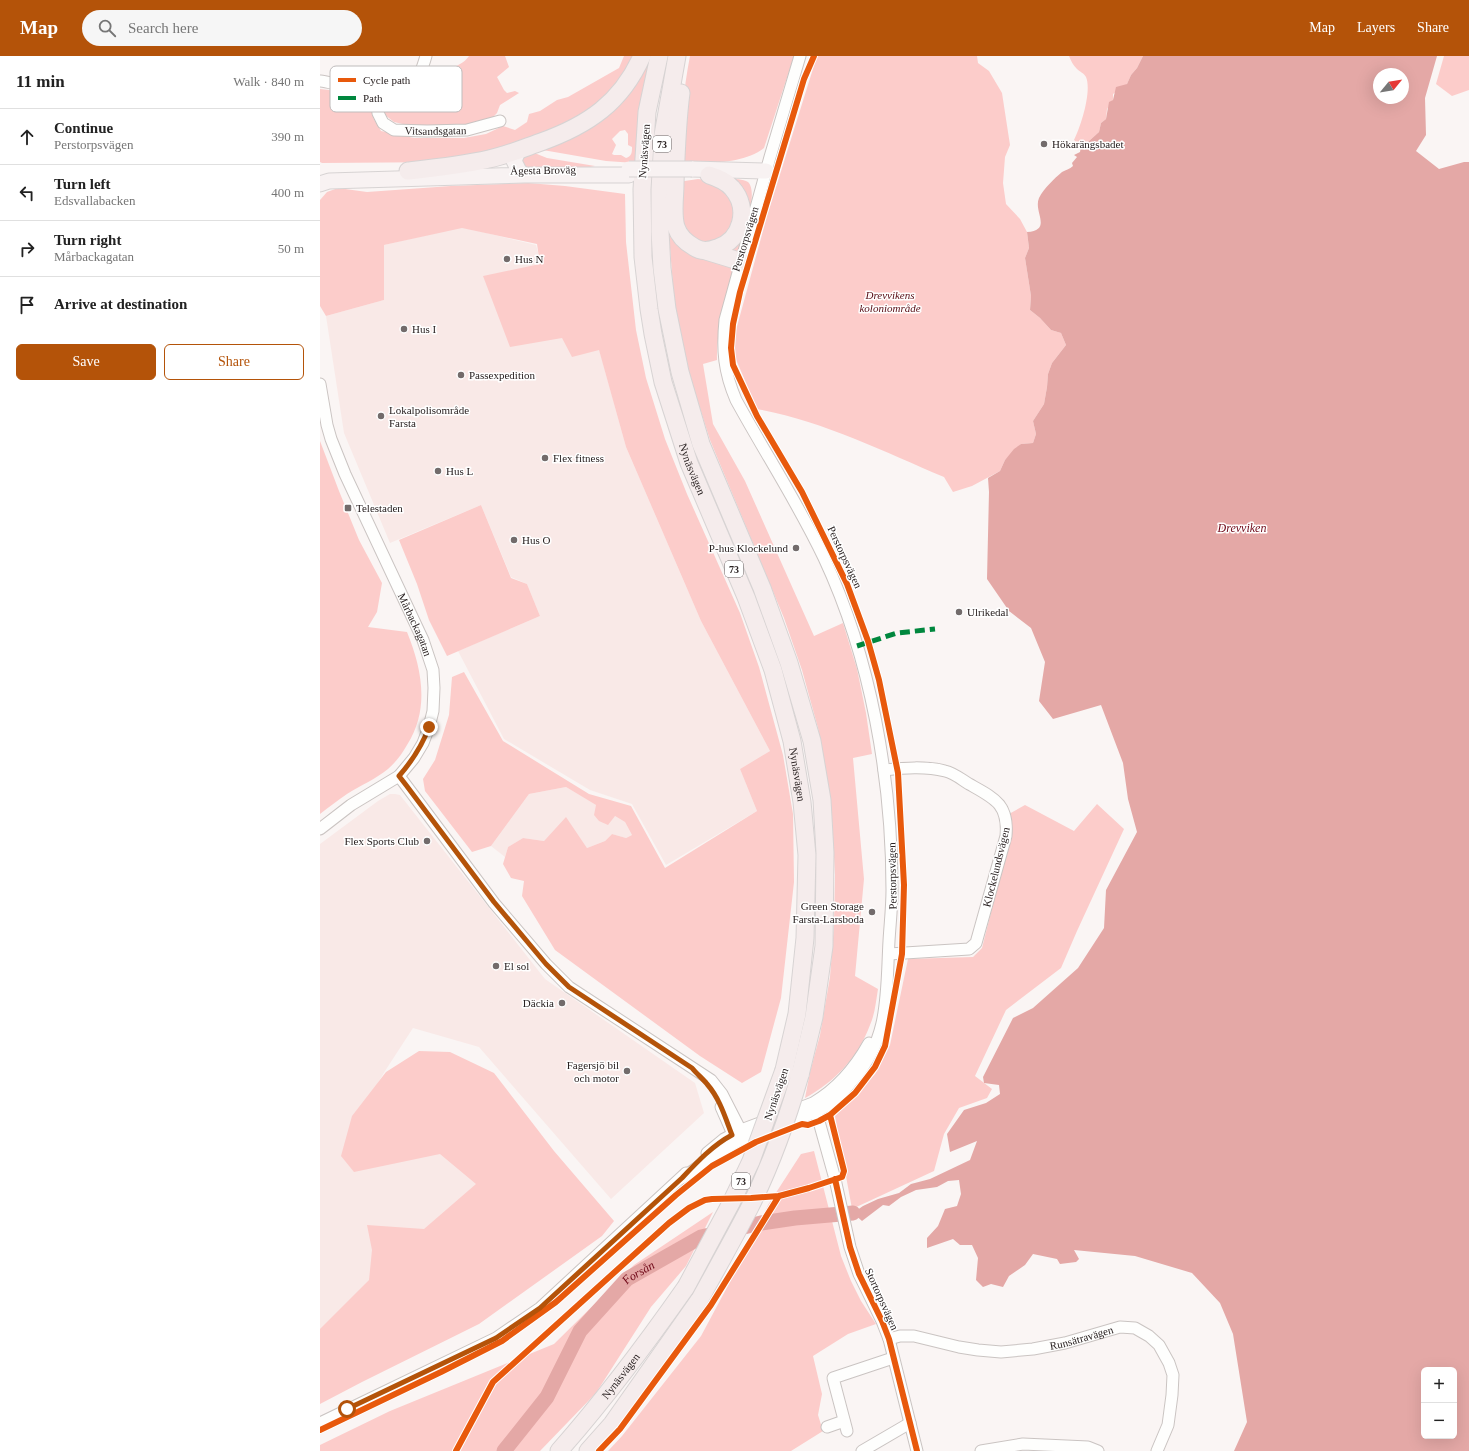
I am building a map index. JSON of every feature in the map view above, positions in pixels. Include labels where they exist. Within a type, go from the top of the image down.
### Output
[{"type":"highway","points":[[408,171],[466,164],[491,159],[524,149],[580,126],[615,99],[634,73],[642,56]]},
{"type":"highway","name":"Nynäsvägen","points":[[588,1451],[612,1424],[700,1299],[750,1207],[768,1168],[788,1117],[805,938],[807,855],[802,802],[792,741],[773,670],[746,597],[689,463],[663,382],[653,334],[643,257],[642,189],[647,112],[659,56]]},
{"type":"highway","name":"Nynäsvägen","points":[[560,1451],[594,1411],[686,1287],[731,1203],[792,1073],[814,1017],[824,946],[825,853],[822,800],[812,741],[789,663],[762,588],[701,444],[680,372],[667,309],[660,231],[660,190],[663,135],[677,56]]},
{"type":"highway","points":[[687,56],[678,116],[675,222],[679,233],[688,244],[697,249],[742,262]]},
{"type":"highway","points":[[706,251],[720,247],[733,238],[740,226],[742,213],[738,197],[732,188],[718,178],[709,175]]},
{"type":"main road","points":[[522,173],[514,161],[524,149]]},
{"type":"main road","name":"Ågesta Broväg","points":[[320,172],[766,173]]},
{"type":"main road","name":"Ågesta Broväg","points":[[692,172],[709,175],[766,173]]},
{"type":"main road","name":"Ågesta Broväg","points":[[320,184],[329,181],[522,173]]},
{"type":"street","points":[[422,66],[426,56]]},
{"type":"street","name":"Perstorpsvägen","points":[[320,1423],[496,1338],[540,1308],[682,1178],[739,1136],[814,1107],[847,1075],[862,1054],[871,1039],[886,1000],[892,891],[890,840],[884,770],[873,708],[847,616],[824,558],[730,386],[723,356],[725,320],[800,56]]},
{"type":"street","points":[[320,80],[330,82]]},
{"type":"street","name":"Vitsandsgatan","points":[[378,112],[383,122],[394,130],[467,130],[500,121]]},
{"type":"street","name":"Mårbackagatan","points":[[320,384],[327,425],[336,453],[423,640],[433,670],[433,711],[423,743],[414,758],[399,776],[351,805],[320,829]]},
{"type":"street","name":"Klockelundsvägen","points":[[884,770],[923,768],[946,771],[994,798],[1003,810],[1007,822],[1006,836],[976,943],[969,949],[888,954]]},
{"type":"street","points":[[399,776],[494,902],[546,964],[569,987],[692,1068],[716,1096],[739,1136]]},
{"type":"street","name":"Stortorpsvägen","points":[[814,1107],[837,1189],[850,1247],[859,1274],[882,1321],[889,1340],[892,1358],[917,1451]]},
{"type":"street","name":"Runsätravägen","points":[[889,1340],[900,1336],[914,1336],[965,1348],[1001,1352],[1033,1349],[1065,1343],[1120,1327],[1135,1328],[1149,1336],[1159,1345],[1169,1363],[1173,1376],[1168,1425],[1157,1451]]},
{"type":"street","points":[[827,1427],[845,1426],[833,1378],[892,1358]]},
{"type":"street","points":[[862,1451],[910,1423]]},
{"type":"street","points":[[981,1451],[1023,1444],[1044,1447],[1088,1448],[1098,1451]]},
{"type":"shaded area","name":"Telestaden","points":[[462,227],[536,245],[562,338],[599,349],[626,447],[701,621],[770,751],[740,769],[757,811],[666,865],[632,804],[590,790],[504,739],[458,651],[540,616],[527,584],[511,577],[481,505],[390,543],[344,433],[326,316],[384,300],[384,245]]},
{"type":"shaded area","points":[[566,787],[625,822],[632,835],[626,838],[612,834],[605,841],[587,848],[566,818],[544,841],[523,838],[508,847],[505,857],[491,846],[529,794]]},
{"type":"shaded area","points":[[390,794],[400,795],[545,979],[695,1083],[704,1113],[611,1199],[479,1047],[413,1028],[385,1071],[350,1130],[440,1152],[478,1184],[371,1278],[320,1332],[320,844],[378,801]]},
{"type":"green space","points":[[469,56],[505,56],[509,67],[497,77],[507,93],[515,91],[519,93],[500,105],[497,113],[492,118],[466,125],[407,125],[394,122],[385,115],[384,112],[462,112],[462,66],[455,66]]},
{"type":"green space","points":[[624,56],[637,56],[621,86],[567,128],[453,162],[320,162],[320,89],[330,90],[330,112],[372,112],[374,119],[381,131],[414,138],[464,138],[486,134],[503,126],[515,130],[527,122],[529,114],[540,111],[557,100],[568,97],[619,68]]},
{"type":"green space","points":[[651,56],[640,104],[635,163],[606,161],[537,149],[566,138]],"holes":[[[625,130],[628,134],[628,145],[632,147],[631,155],[626,158],[621,155],[612,154],[616,145],[612,139],[620,131]]]},
{"type":"green space","points":[[690,56],[794,56],[764,148],[745,158],[723,162],[679,162],[684,95]]},
{"type":"green space","name":"Drevvikens koloniområde","points":[[817,56],[977,56],[978,63],[989,71],[1002,93],[1010,145],[1005,157],[1003,183],[1006,204],[1020,219],[1027,232],[1029,248],[1025,258],[1031,296],[1030,310],[1051,330],[1061,333],[1066,345],[1052,363],[1048,374],[1044,404],[1033,421],[1036,434],[1033,443],[1021,444],[1005,460],[1000,471],[972,486],[953,492],[944,477],[876,447],[804,421],[757,409],[735,357],[735,334],[767,216]]},
{"type":"green space","points":[[1069,56],[1143,56],[1127,84],[1113,94],[1113,100],[1107,109],[1106,119],[1101,123],[1099,132],[1081,146],[1074,140],[1085,108],[1088,91],[1087,83],[1086,77],[1072,63]]},
{"type":"green space","points":[[1444,56],[1469,56],[1469,90],[1452,96],[1436,84]]},
{"type":"green space","points":[[532,152],[547,158],[595,166],[585,168],[523,168],[519,160]]},
{"type":"green space","points":[[729,178],[748,182],[751,187],[752,195],[747,225],[739,250],[735,254],[728,248],[739,239]]},
{"type":"green space","points":[[698,179],[720,186],[736,204],[736,226],[711,247],[683,233],[678,182]]},
{"type":"green space","points":[[528,183],[625,194],[626,242],[636,330],[646,378],[665,439],[687,494],[740,613],[759,667],[783,755],[793,814],[794,882],[781,998],[761,1072],[742,1083],[700,1056],[555,950],[522,896],[524,881],[511,878],[503,864],[508,847],[523,838],[544,841],[566,817],[587,848],[605,841],[612,834],[626,838],[632,835],[625,822],[615,816],[608,825],[599,821],[594,815],[596,805],[566,787],[529,794],[491,846],[472,852],[425,791],[423,779],[435,760],[449,715],[452,677],[464,672],[503,741],[589,794],[631,806],[665,868],[757,811],[740,769],[770,751],[701,621],[626,447],[599,350],[572,357],[562,338],[510,347],[483,276],[540,264],[537,244],[462,228],[384,245],[384,300],[326,316],[320,306],[320,200],[327,192],[338,188],[367,192],[451,186]]},
{"type":"green space","points":[[668,222],[731,267],[733,272],[718,337],[717,360],[703,364],[713,424],[745,481],[814,636],[843,623],[857,669],[866,713],[872,754],[853,758],[864,879],[855,976],[878,989],[876,1003],[872,1021],[865,1037],[852,1058],[836,1076],[816,1092],[805,1098],[820,1035],[830,977],[834,925],[835,875],[832,822],[826,777],[818,728],[802,670],[784,618],[710,440],[692,383],[681,339],[674,299]]},
{"type":"green space","points":[[320,441],[359,540],[382,583],[377,612],[368,627],[407,632],[417,660],[420,675],[421,703],[419,717],[414,731],[399,758],[383,773],[347,794],[320,814]]},
{"type":"green space","points":[[481,505],[511,578],[527,584],[540,616],[447,656],[429,620],[417,584],[399,540]]},
{"type":"green space","points":[[1097,804],[1124,829],[1061,968],[1006,1010],[975,1076],[992,1089],[987,1098],[959,1108],[944,1134],[934,1171],[852,1209],[835,1116],[875,1074],[890,1045],[908,959],[973,957],[982,948],[1012,829],[1009,814],[1025,805],[1074,831]]},
{"type":"green space","points":[[419,1051],[450,1052],[494,1073],[554,1151],[614,1221],[602,1236],[479,1324],[320,1404],[320,1329],[369,1280],[372,1250],[367,1225],[424,1229],[476,1184],[440,1154],[354,1172],[341,1156],[352,1116],[386,1072]]},
{"type":"green space","points":[[814,1151],[841,1256],[861,1301],[876,1324],[848,1334],[813,1356],[822,1394],[818,1415],[823,1431],[791,1451],[608,1451],[622,1436],[701,1336],[738,1267],[768,1205],[801,1154]]},
{"type":"green space","points":[[713,1212],[686,1266],[651,1307],[596,1393],[540,1451],[320,1451],[320,1445],[390,1411],[554,1344],[634,1265]]},
{"type":"water","name":"Drevviken","points":[[1143,56],[1437,56],[1425,98],[1426,135],[1416,151],[1439,169],[1469,162],[1469,1451],[1234,1451],[1247,1422],[1233,1334],[1220,1303],[1192,1273],[1135,1256],[1074,1250],[1079,1259],[1076,1262],[1060,1264],[1057,1259],[1033,1254],[1025,1265],[1009,1276],[1003,1287],[991,1284],[983,1287],[976,1280],[978,1258],[972,1245],[960,1245],[953,1239],[927,1248],[927,1238],[938,1226],[945,1209],[957,1206],[961,1194],[959,1180],[948,1181],[937,1187],[916,1190],[901,1197],[889,1206],[883,1205],[862,1221],[853,1213],[863,1206],[878,1199],[899,1193],[911,1184],[930,1179],[970,1160],[977,1141],[950,1152],[947,1134],[964,1110],[986,1103],[1000,1094],[999,1085],[984,1083],[983,1077],[1013,1018],[1033,1008],[1078,968],[1104,928],[1106,890],[1137,832],[1128,799],[1123,763],[1101,705],[1053,719],[1039,701],[1045,662],[1031,628],[1009,611],[987,579],[988,478],[1000,471],[1005,460],[1014,449],[1021,444],[1033,443],[1036,434],[1033,421],[1044,404],[1048,374],[1052,363],[1066,345],[1061,333],[1051,330],[1030,310],[1031,296],[1025,258],[1029,248],[1027,232],[1035,231],[1041,224],[1038,203],[1041,194],[1062,172],[1073,166],[1072,163],[1077,157],[1074,155],[1080,152],[1081,146],[1099,132],[1101,123],[1106,119],[1109,102],[1113,100],[1116,87],[1127,84],[1131,75],[1137,68]]},
{"type":"waterway","name":"Forsån","points":[[504,1451],[547,1397],[580,1331],[627,1279],[701,1237],[761,1223],[795,1218],[853,1213]]},
{"type":"marked path","points":[[857,646],[897,633],[935,629]]},
{"type":"cycle path","points":[[320,1430],[502,1341],[556,1302],[676,1195],[712,1166],[756,1142],[802,1124],[808,1125],[819,1121],[830,1115],[855,1093],[875,1067],[885,1046],[902,954],[904,885],[898,773],[879,680],[868,641],[847,584],[802,492],[757,416],[733,365],[731,348],[733,324],[740,292],[804,79],[814,56]]},
{"type":"cycle path","points":[[456,1451],[493,1382],[669,1223],[689,1208],[705,1200],[712,1199],[779,1196],[842,1177],[844,1171],[830,1115]]},
{"type":"cycle path","points":[[835,1179],[850,1247],[859,1274],[889,1339],[917,1451]]},
{"type":"cycle path","points":[[599,1451],[620,1429],[711,1305],[779,1196]]},
{"type":"place","name":"Hökarängsbadet","points":[[1044,144]]},
{"type":"place","name":"Hus N","points":[[507,259]]},
{"type":"place","name":"Hus I","points":[[404,329]]},
{"type":"place","name":"Passexpedition","points":[[461,375]]},
{"type":"place","name":"Lokalpolisområde Farsta","points":[[381,416]]},
{"type":"place","name":"Flex fitness","points":[[545,458]]},
{"type":"place","name":"Hus L","points":[[438,471]]},
{"type":"place","name":"Telestaden","points":[[348,508]]},
{"type":"place","name":"Hus O","points":[[514,540]]},
{"type":"place","name":"P-hus Klockelund","points":[[796,548]]},
{"type":"place","name":"Ulrikedal","points":[[959,612]]},
{"type":"place","name":"Flex Sports Club","points":[[427,841]]},
{"type":"place","name":"Green Storage Farsta-Larsboda","points":[[872,912]]},
{"type":"place","name":"El sol","points":[[496,966]]},
{"type":"place","name":"Däckia","points":[[562,1003]]},
{"type":"place","name":"Fagersjö bil och motor","points":[[627,1071]]},
{"type":"route","points":[[347,1409],[496,1338],[540,1308],[702,1158],[724,1139],[732,1135],[724,1112],[716,1096],[692,1068],[569,987],[546,964],[494,902],[399,776],[414,758],[423,743],[429,727]]}]
